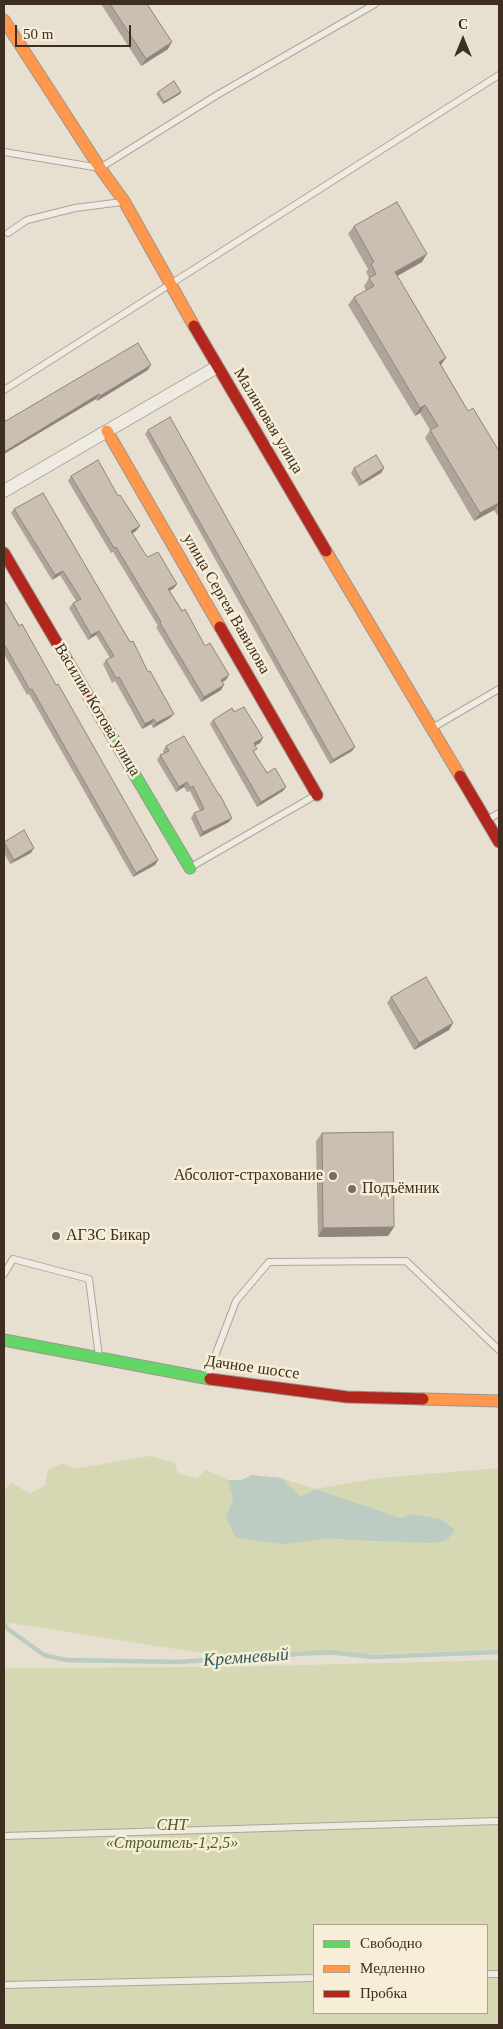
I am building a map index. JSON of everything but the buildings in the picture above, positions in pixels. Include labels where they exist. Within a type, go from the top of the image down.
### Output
[{"type":"street","name":"Малиновая улица","points":[[4,20],[100,168],[124,201],[217,367],[499,842]]},
{"type":"street","points":[[4,491],[217,367]]},
{"type":"street","name":"улица Сергея Вавилова","points":[[107,430],[317,795]]},
{"type":"street","name":"Василия Котова улица","points":[[4,553],[190,868]]},
{"type":"street","name":"Дачное шоссе","points":[[4,1340],[207,1379],[347,1397],[499,1401]]},
{"type":"lane","points":[[4,152],[100,168],[217,95],[375,4]]},
{"type":"lane","points":[[4,390],[499,75]]},
{"type":"lane","points":[[8,233],[27,220],[75,208],[124,201]]},
{"type":"lane","points":[[432,728],[499,689]]},
{"type":"lane","points":[[190,868],[317,795]]},
{"type":"lane","points":[[486,820],[499,813]]},
{"type":"lane","points":[[4,1274],[13,1259],[89,1278],[99,1359]]},
{"type":"lane","points":[[207,1379],[236,1301],[269,1262],[406,1261],[499,1350]]},
{"type":"lane","points":[[4,1836],[499,1821]]},
{"type":"lane","points":[[4,1985],[313,1978]]},
{"type":"green space","points":[[149,1456],[174,1462],[178,1474],[197,1478],[206,1470],[228,1480],[242,1480],[251,1475],[281,1478],[315,1489],[379,1478],[499,1468],[499,1650],[233,1658],[4,1622],[4,1491],[11,1482],[30,1494],[45,1485],[48,1470],[63,1463],[75,1469]]},
{"type":"green space","name":"СНТ «Строитель-1,2,5»","points":[[499,1660],[499,2025],[4,2025],[4,1668],[228,1667]]},
{"type":"shaded area","points":[[251,1475],[281,1478],[301,1497],[315,1489],[400,1518],[412,1514],[441,1519],[455,1530],[447,1540],[434,1543],[330,1538],[284,1544],[236,1538],[226,1518],[233,1498],[228,1480],[242,1480]]},
{"type":"waterway","name":"Кремневый","points":[[4,1624],[8,1629],[44,1655],[66,1660],[178,1662],[328,1652],[373,1657],[499,1652]]},
{"type":"traffic: fast","points":[[110,733],[190,868]]},
{"type":"traffic: fast","points":[[4,1340],[210,1379]]},
{"type":"traffic: slow","points":[[4,20],[100,168],[124,201],[194,326]]},
{"type":"traffic: slow","points":[[107,431],[220,627]]},
{"type":"traffic: slow","points":[[326,551],[460,776]]},
{"type":"traffic: slow","points":[[423,1399],[499,1401]]},
{"type":"traffic: jam","points":[[194,326],[326,551]]},
{"type":"traffic: jam","points":[[4,553],[110,733]]},
{"type":"traffic: jam","points":[[220,627],[317,795]]},
{"type":"traffic: jam","points":[[460,776],[499,842]]},
{"type":"traffic: jam","points":[[210,1379],[347,1397],[423,1399]]},
{"type":"place","name":"Абсолют-страхование","points":[[333,1176]]},
{"type":"place","name":"Подъёмник","points":[[352,1189]]},
{"type":"place","name":"АГЗС Бикар","points":[[56,1236]]}]
